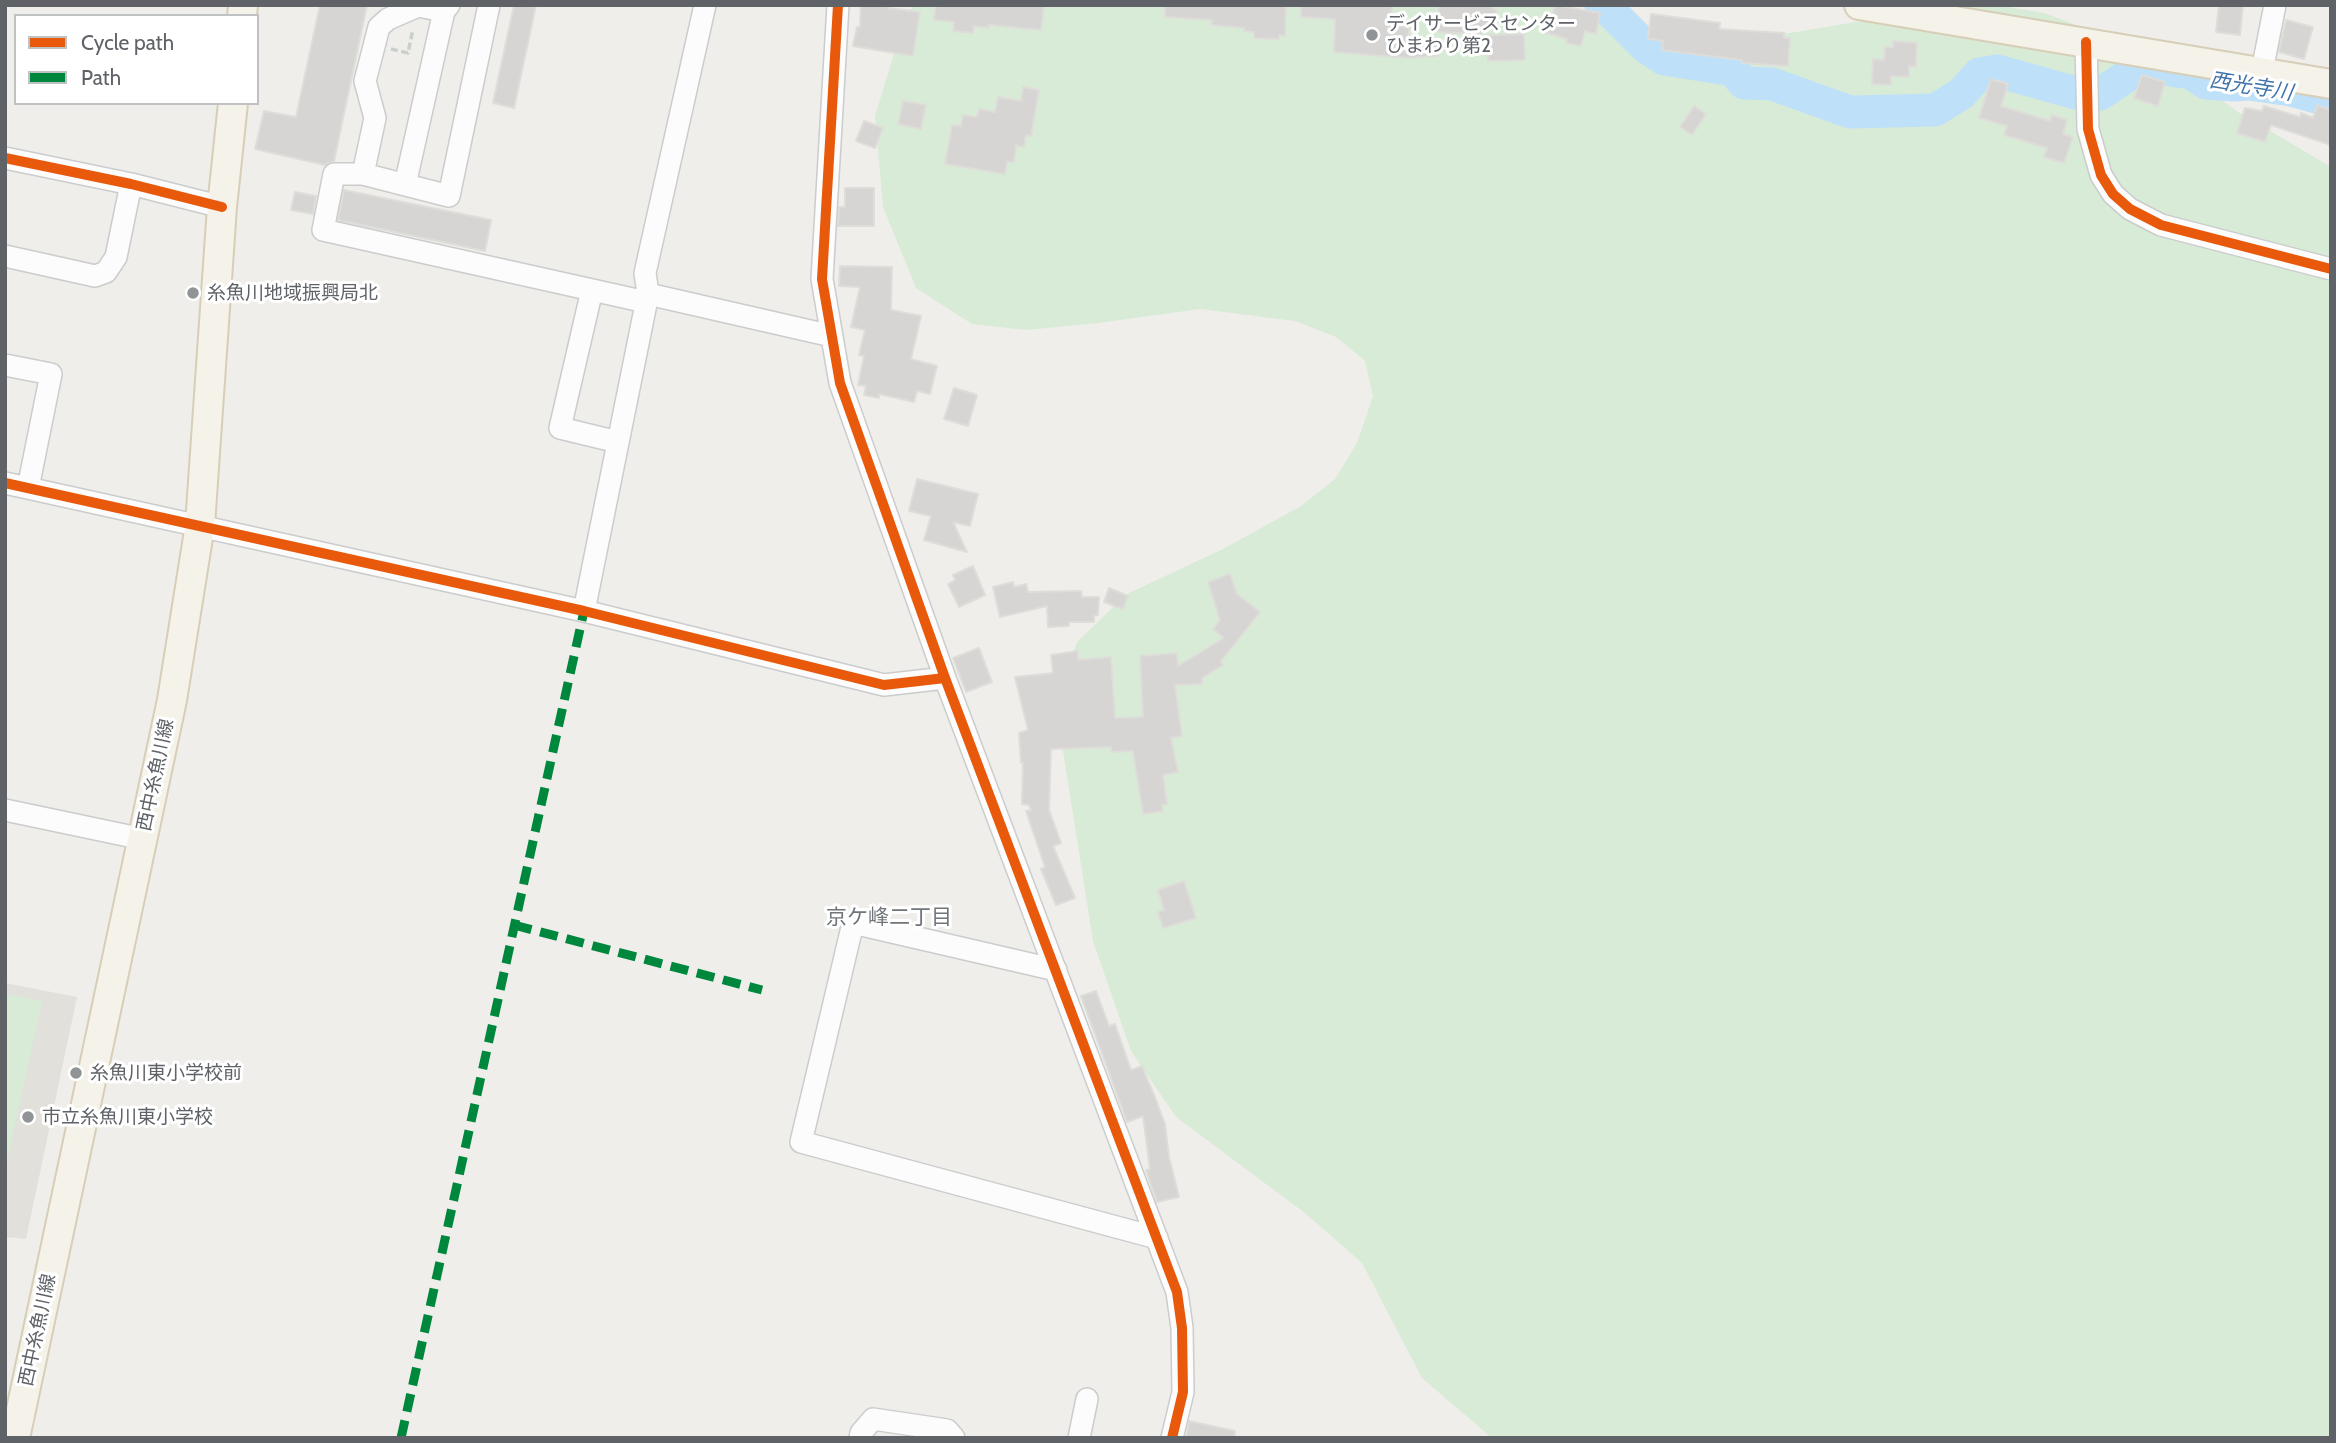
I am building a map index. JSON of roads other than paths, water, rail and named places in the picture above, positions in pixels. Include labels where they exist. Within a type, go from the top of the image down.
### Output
[{"type":"main road","points":[[1859,5],[2331,84]]},
{"type":"main road","name":"西中糸魚川線","points":[[15,1438],[172,700],[200,524],[222,207],[233,105]]},
{"type":"street","points":[[489,5],[449,196],[363,174],[334,174],[323,230],[592,289],[832,336]]},
{"type":"street","points":[[584,611],[647,298],[645,273],[705,5]]},
{"type":"street","points":[[838,5],[822,279],[840,383],[945,678],[1177,1292],[1182,1328],[1183,1392],[1172,1438]]},
{"type":"street","points":[[2262,71],[2275,5]]},
{"type":"street","points":[[363,174],[376,118],[365,81],[379,27],[388,19],[418,6],[446,8],[405,185]]},
{"type":"street","points":[[2086,42],[2088,129],[2101,175],[2113,194],[2130,209],[2161,225],[2331,268]]},
{"type":"street","points":[[5,158],[131,184],[222,207]]},
{"type":"street","points":[[5,256],[95,276],[106,272],[116,257],[131,184]]},
{"type":"street","points":[[592,289],[560,428],[618,442]]},
{"type":"street","points":[[5,365],[51,374],[28,488]]},
{"type":"street","points":[[5,483],[584,611],[884,685],[945,678]]},
{"type":"street","points":[[5,810],[143,839]]},
{"type":"street","points":[[1055,970],[853,923],[801,1142],[1157,1238]]},
{"type":"street","points":[[1079,1438],[1087,1399]]},
{"type":"street","points":[[860,1438],[860,1433],[873,1419],[947,1430],[954,1438]]},
{"type":"waterway","name":"西光寺川","points":[[1601,5],[1646,47],[1664,59],[1733,70],[1744,83],[1772,84],[1850,112],[1935,110],[1961,94],[1979,74],[1997,71],[2076,93],[2100,94],[2142,66],[2191,73],[2206,83],[2249,84],[2291,90],[2331,101]]},
{"type":"place","name":"デイサービスセンター ひまわり第2","points":[[1372,35]]},
{"type":"place","name":"糸魚川地域振興局北","points":[[193,293]]},
{"type":"place","name":"糸魚川東小学校前","points":[[76,1073]]},
{"type":"place","name":"市立糸魚川東小学校","points":[[28,1117]]},
{"type":"district","name":"京ケ峰二丁目","points":[[889,918]]}]
